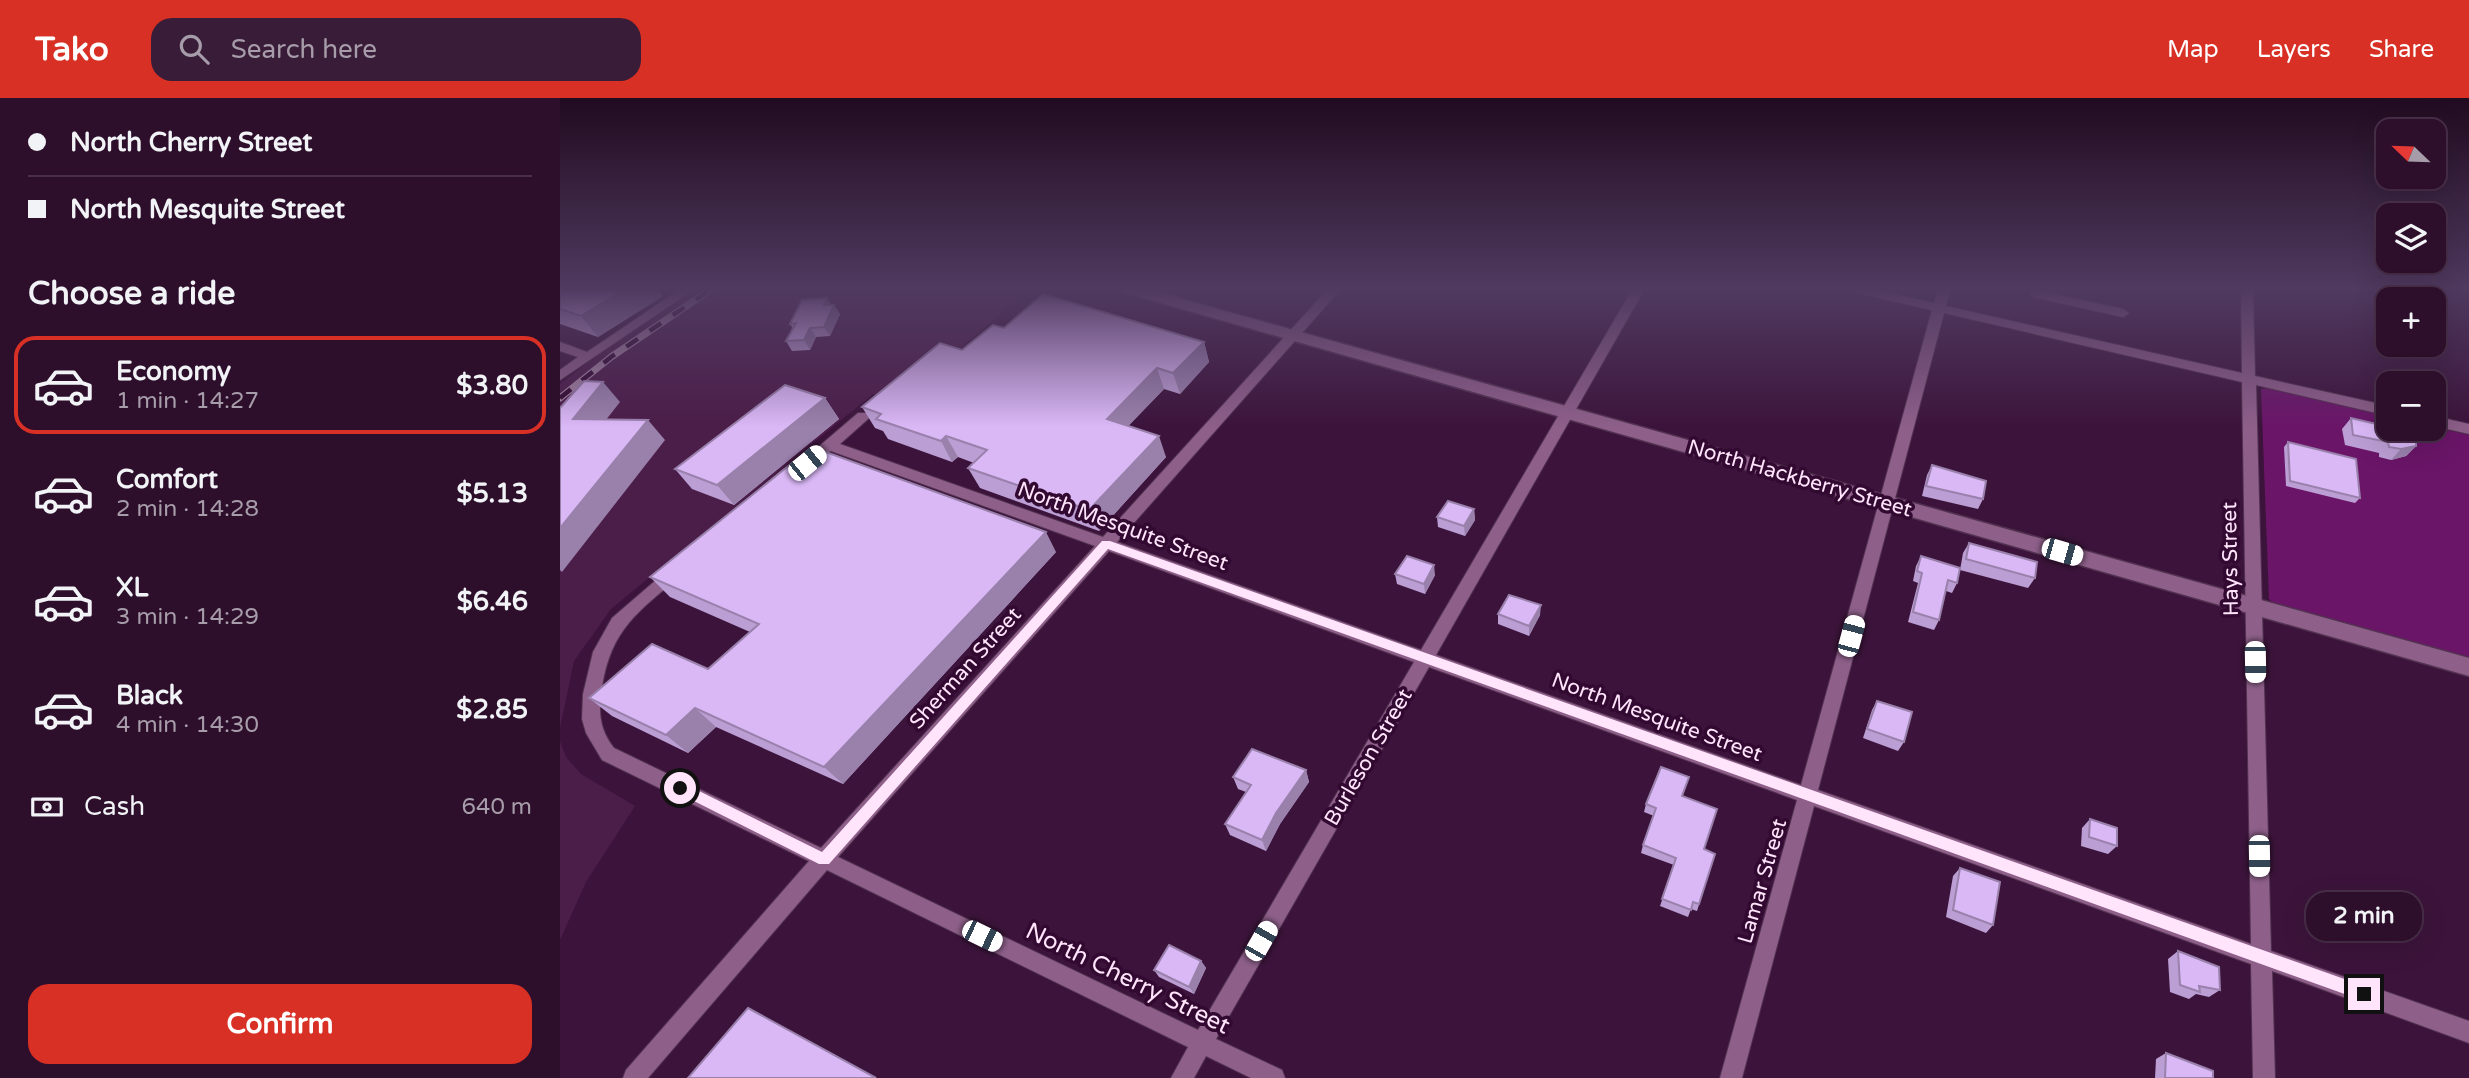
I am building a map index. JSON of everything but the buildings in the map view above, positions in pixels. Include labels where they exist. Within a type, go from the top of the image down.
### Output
[{"type":"main road","name":"North Hackberry Street","points":[[1293,336],[2469,667]]},
{"type":"street","points":[[560,376],[617,336]]},
{"type":"street","name":"Sherman Street","points":[[634,1078],[824,859],[1293,336]]},
{"type":"street","name":"Burleson Street","points":[[1182,1078],[1612,336]]},
{"type":"street","name":"Lamar Street","points":[[1731,1078],[1810,797],[1931,336]]},
{"type":"street","points":[[2060,336],[2376,408]]},
{"type":"street","name":"Hays Street","points":[[2248,336],[2264,1078]]},
{"type":"street","points":[[560,346],[586,356]]},
{"type":"street","points":[[807,463],[863,416]]},
{"type":"street","points":[[2446,424],[2469,429]]},
{"type":"street","name":"North Mesquite Street","points":[[829,446],[1426,657],[2469,1032]]},
{"type":"street","name":"North Cherry Street","points":[[690,560],[637,604],[612,629],[601,647],[589,713],[594,738],[608,754],[1274,1078]]},
{"type":"shaded area","points":[[625,336],[975,336],[898,403],[873,394],[611,609],[574,661],[560,728],[560,384]]},
{"type":"shaded area","points":[[2268,388],[2376,413],[2376,441],[2446,441],[2446,430],[2469,435],[2469,661],[2275,605],[2269,599],[2261,389]]},
{"type":"shaded area","points":[[560,741],[566,757],[581,774],[635,806],[586,882],[560,940]]},
{"type":"railway","points":[[560,398],[642,336]]},
{"type":"route","points":[[680,788],[824,859],[1106,544],[2364,994]]}]
